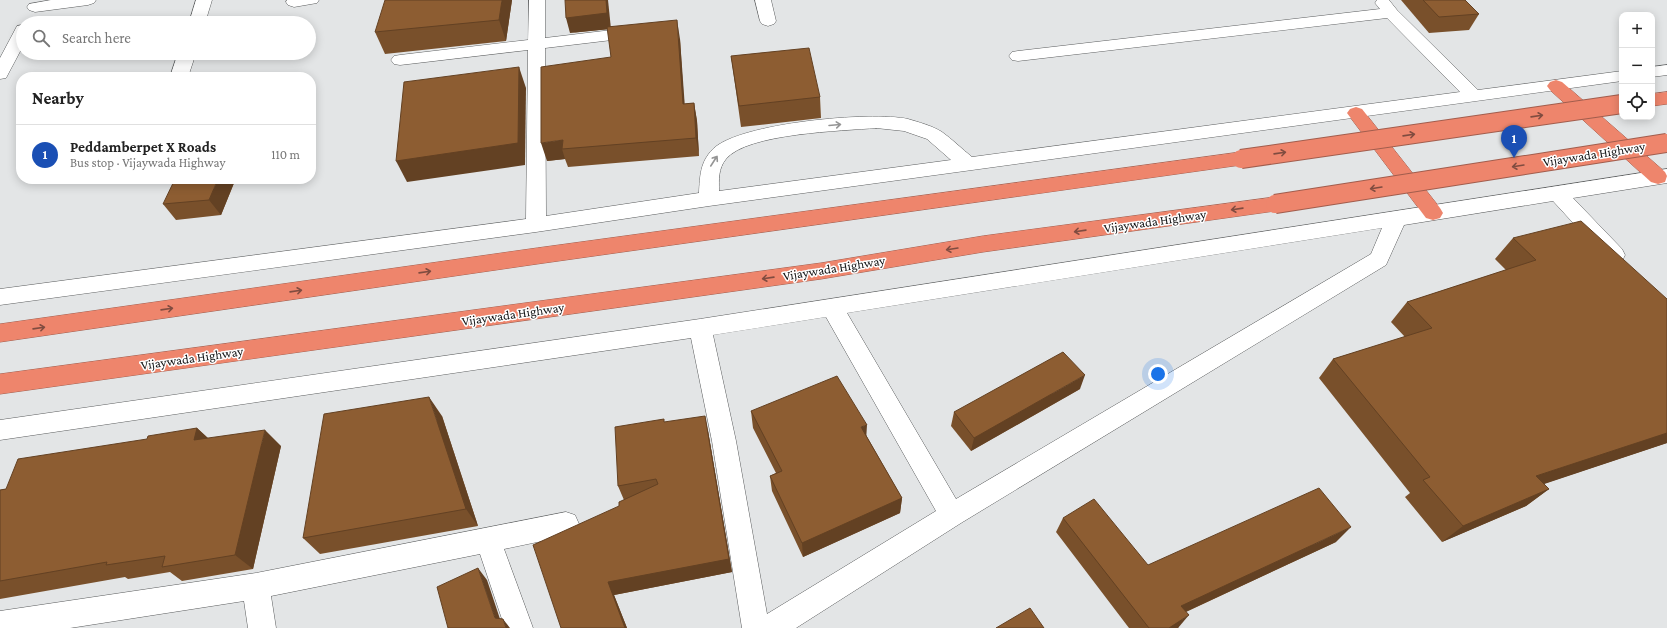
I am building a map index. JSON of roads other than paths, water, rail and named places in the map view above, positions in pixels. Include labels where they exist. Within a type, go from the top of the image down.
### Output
[{"type":"highway","points":[[1556,86],[1663,177]]},
{"type":"highway","points":[[1655,100],[1667,98]]},
{"type":"highway","points":[[0,333],[1619,104]]},
{"type":"highway","points":[[1356,113],[1433,213]]},
{"type":"highway","name":"Vijaywada Highway","points":[[0,384],[821,271],[983,244],[1275,204],[1667,143]]},
{"type":"street","points":[[30,16],[36,3],[88,0]]},
{"type":"street","points":[[199,16],[204,0]]},
{"type":"street","points":[[294,2],[311,0]]},
{"type":"street","points":[[536,225],[537,0]]},
{"type":"street","points":[[763,0],[768,21]]},
{"type":"street","points":[[1018,56],[1386,7],[1475,97]]},
{"type":"street","points":[[400,60],[653,30]]},
{"type":"street","points":[[0,74],[16,43]]},
{"type":"street","points":[[181,72],[185,60]]},
{"type":"street","points":[[1655,72],[1667,70]]},
{"type":"street","points":[[0,297],[536,225],[709,199],[1619,76]]},
{"type":"street","points":[[709,199],[710,168],[720,153],[738,141],[760,135],[815,127],[876,122],[906,125],[934,135],[969,165]]},
{"type":"street","points":[[0,430],[700,328],[1663,177]]},
{"type":"street","points":[[1557,193],[1625,267]]},
{"type":"street","points":[[770,628],[952,515],[1379,259],[1397,218]]},
{"type":"street","points":[[832,307],[952,515]]},
{"type":"street","points":[[700,328],[724,441],[756,628]]},
{"type":"street","points":[[10,625],[256,586],[566,524]]},
{"type":"street","points":[[488,540],[519,628]]},
{"type":"street","points":[[256,586],[262,628]]},
{"type":"place","name":"Peddamberpet X Roads","points":[[1514,158]]}]
